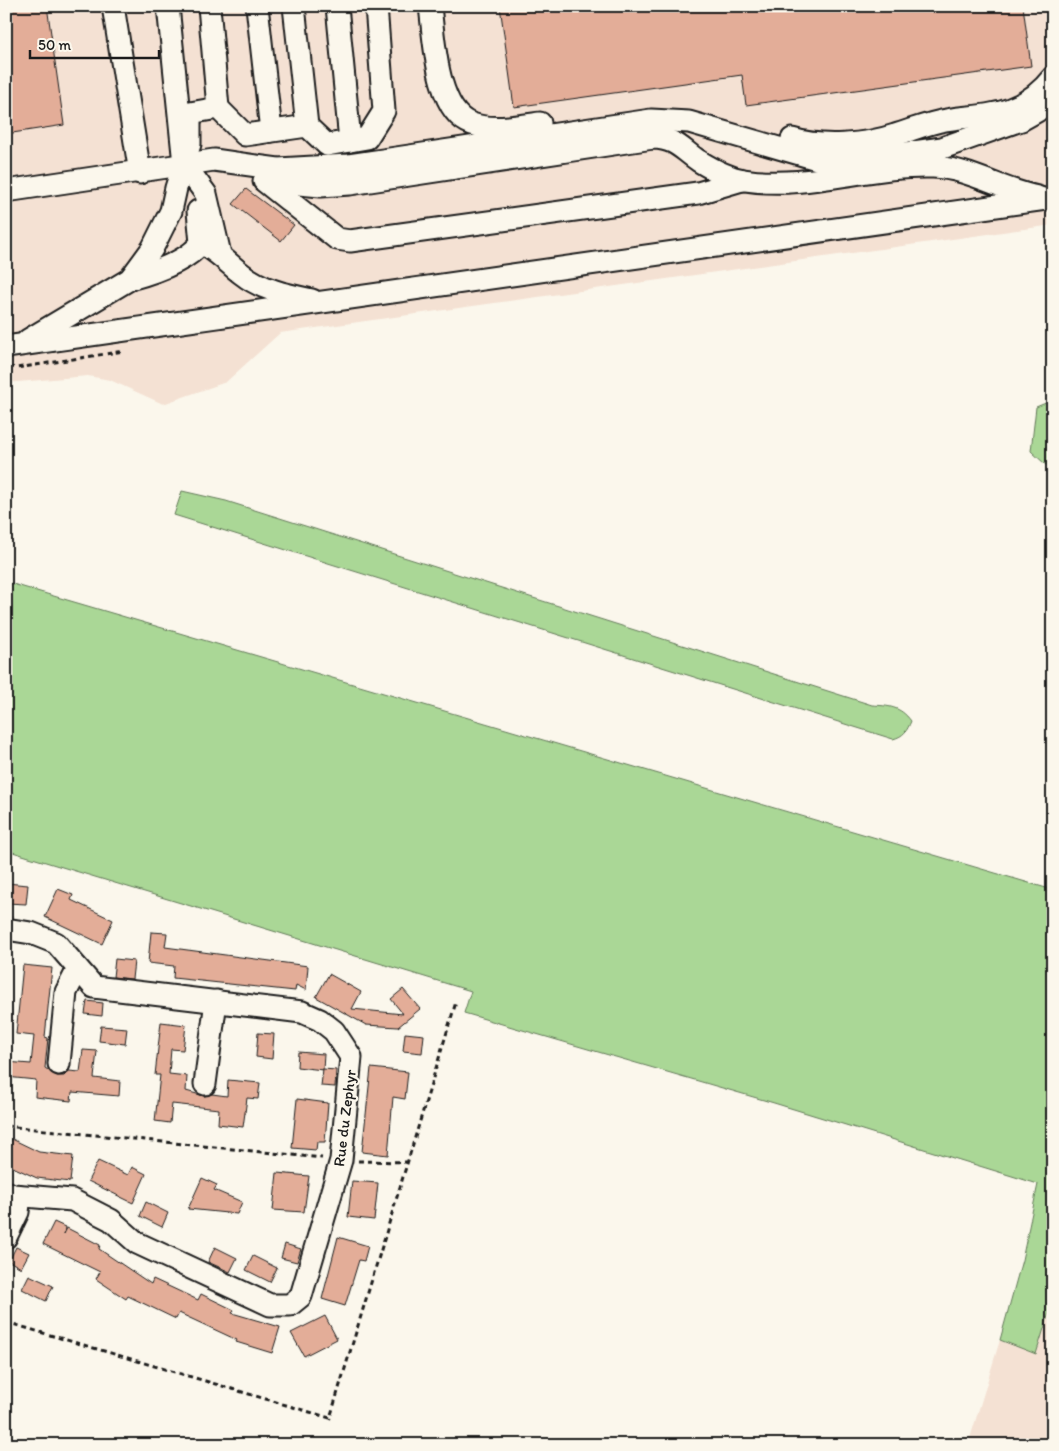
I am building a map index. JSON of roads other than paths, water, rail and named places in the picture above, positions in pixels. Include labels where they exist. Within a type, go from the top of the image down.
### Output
[{"type":"street","points":[[113,6],[140,173]]},
{"type":"street","points":[[168,6],[184,164],[206,194],[220,254]]},
{"type":"street","points":[[209,6],[218,108],[245,135],[307,126]]},
{"type":"street","points":[[257,6],[270,131]]},
{"type":"street","points":[[294,6],[307,126],[327,145],[367,138],[384,112],[376,6]]},
{"type":"street","points":[[337,6],[350,140]]},
{"type":"street","points":[[430,6],[441,83],[453,109],[461,119],[471,124],[483,126],[520,126],[667,106],[702,111],[802,142],[838,145],[893,136],[946,120],[992,114],[1011,109],[1030,99],[1053,77]]},
{"type":"street","points":[[6,191],[140,173],[214,160],[278,169],[308,169],[651,120],[671,119],[689,122],[827,162],[842,162],[942,148],[1021,120],[1053,97]]},
{"type":"street","points":[[130,279],[152,249],[171,212],[176,188],[190,144],[190,112],[218,108]]},
{"type":"street","points":[[184,164],[213,173],[264,181],[321,186],[350,184],[653,138],[676,142],[713,169],[742,180],[772,183],[810,181],[910,168],[935,167],[964,173],[1026,195],[1051,198]]},
{"type":"street","points":[[264,181],[337,239],[350,241],[698,193],[742,180]]},
{"type":"street","points":[[13,346],[130,279],[158,271],[196,250],[201,244],[196,197],[199,184]]},
{"type":"street","points":[[13,346],[1051,198]]},
{"type":"street","points":[[201,244],[220,254],[242,275],[267,288],[325,302]]},
{"type":"street","name":"Rue du Zephyr","points":[[6,929],[31,933],[56,943],[94,987],[302,1012],[320,1020],[334,1031],[350,1057],[341,1160],[301,1296],[290,1304],[270,1305],[137,1243],[111,1220],[72,1200],[13,1194]]},
{"type":"street","points":[[59,1064],[66,992],[78,969]]},
{"type":"street","points":[[205,1084],[216,1002]]},
{"type":"street","points":[[6,1236],[18,1212],[13,1194]]}]
